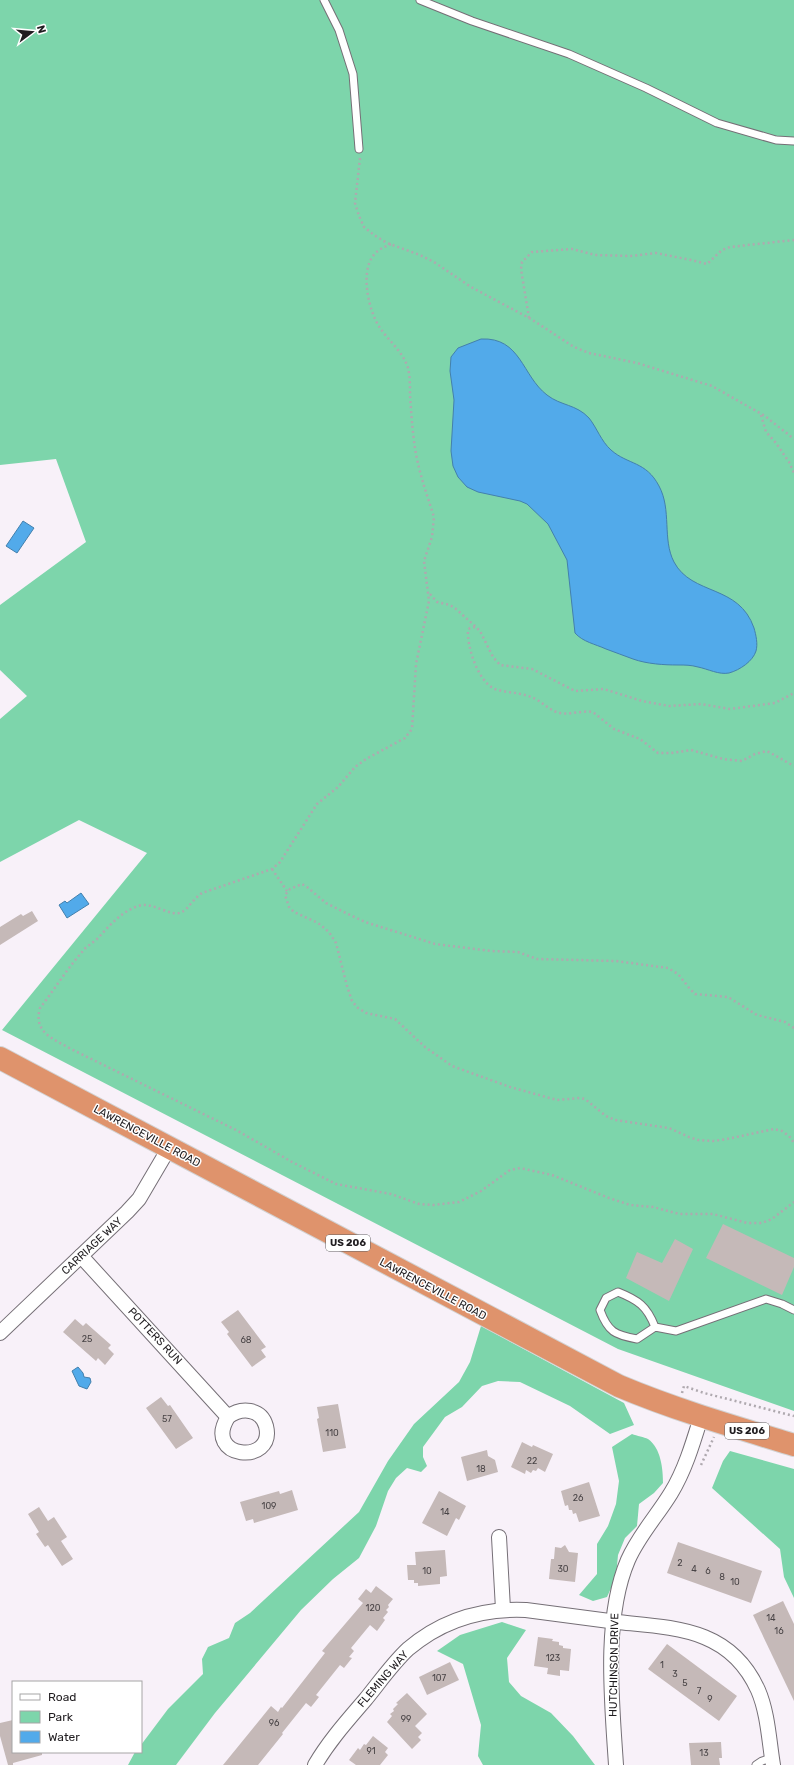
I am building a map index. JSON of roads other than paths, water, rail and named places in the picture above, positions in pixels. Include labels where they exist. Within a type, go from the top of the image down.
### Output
[{"type":"highway","name":"LAWRENCEVILLE ROAD","points":[[0,1058],[619,1386],[701,1417],[794,1445]]},
{"type":"street","name":"CARRIAGE WAY","points":[[0,1332],[139,1199],[169,1148]]},
{"type":"street","name":"POTTERS RUN","points":[[81,1256],[228,1417]]},
{"type":"street","name":"HUTCHINSON DRIVE","points":[[616,1765],[613,1709],[613,1621],[619,1584],[628,1560],[639,1538],[672,1492],[689,1456],[701,1417]]},
{"type":"street","points":[[499,1537],[503,1609]]},
{"type":"street","name":"FLEMING WAY","points":[[315,1765],[330,1741],[407,1650],[424,1637],[449,1624],[483,1612],[503,1609],[526,1610],[672,1628],[696,1633],[726,1648],[750,1675],[758,1691],[764,1707],[772,1762]]},
{"type":"lane","points":[[324,0],[339,30],[353,74],[359,149]]},
{"type":"lane","points":[[420,0],[472,21],[569,54],[646,88],[717,123],[776,140],[794,142]]},
{"type":"lane","points":[[618,1292],[636,1300],[650,1314],[654,1326],[637,1339],[616,1335],[605,1324],[600,1310],[606,1298],[618,1292]]},
{"type":"lane","points":[[654,1326],[676,1331],[766,1299],[794,1310]]},
{"type":"lane","points":[[756,1765],[762,1761],[772,1762]]},
{"type":"water","points":[[481,339],[494,340],[505,344],[520,359],[532,378],[547,395],[552,399],[574,407],[584,413],[589,418],[604,443],[611,450],[617,455],[643,468],[654,478],[663,495],[668,544],[674,562],[682,573],[692,580],[738,604],[747,614],[754,628],[757,648],[754,655],[746,665],[733,672],[717,673],[690,665],[644,662],[589,642],[582,639],[575,633],[567,560],[548,524],[527,504],[520,501],[478,492],[467,487],[458,477],[453,466],[451,451],[454,400],[450,371],[451,357],[458,348]]},
{"type":"water","points":[[23,521],[34,528],[17,553],[6,546]]},
{"type":"water","points":[[81,893],[89,904],[67,918],[59,905],[65,901],[67,903]]},
{"type":"water","points":[[78,1367],[83,1373],[84,1377],[90,1378],[91,1382],[87,1389],[79,1386],[72,1371]]}]
